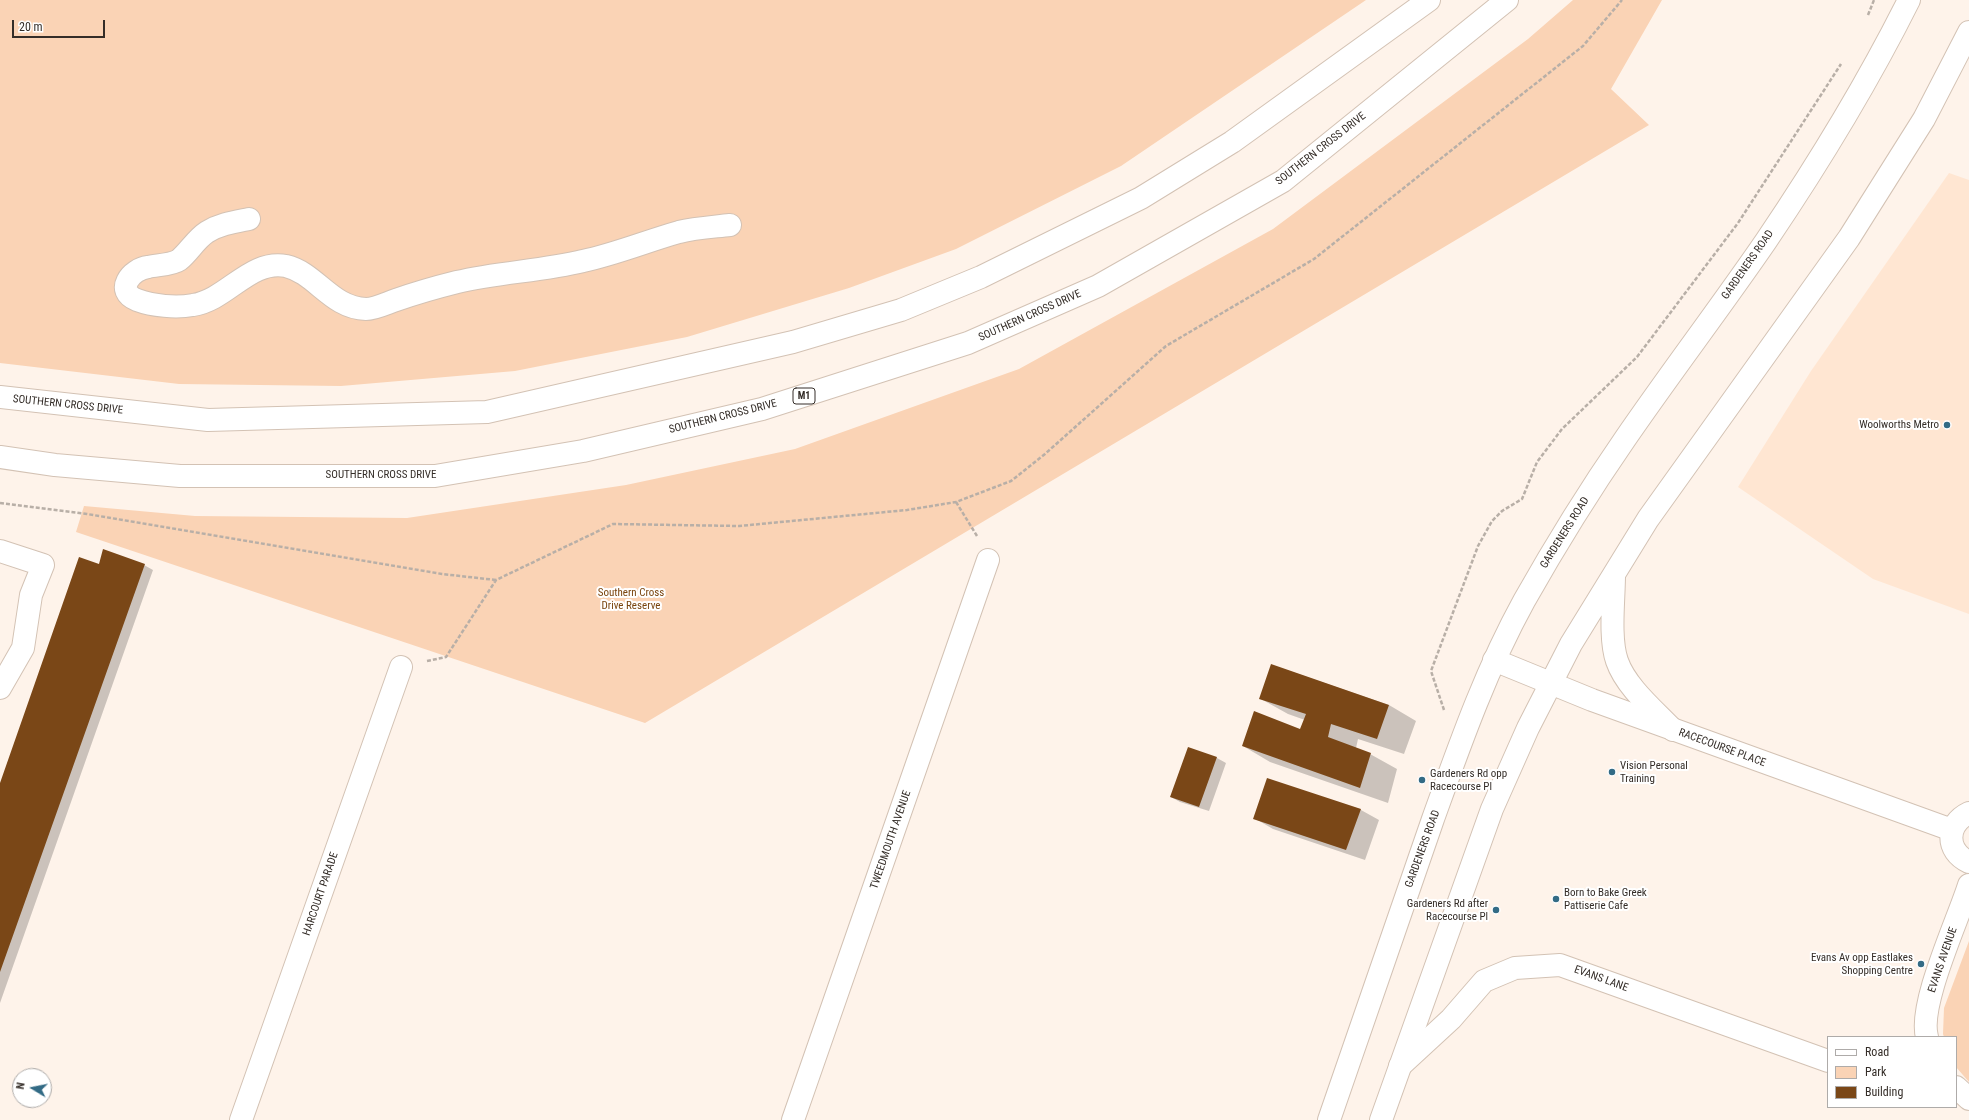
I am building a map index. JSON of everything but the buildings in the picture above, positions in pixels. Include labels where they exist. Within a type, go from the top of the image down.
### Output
[{"type":"main road","name":"SOUTHERN CROSS DRIVE","points":[[0,397],[208,420],[487,412],[793,342],[909,307],[981,277],[1141,198],[1232,142],[1429,0]]},
{"type":"main road","name":"SOUTHERN CROSS DRIVE","points":[[0,457],[55,465],[180,476],[435,476],[583,451],[762,409],[968,343],[1098,286],[1283,181],[1507,0]]},
{"type":"main road","name":"GARDENERS ROAD","points":[[1329,1120],[1418,860],[1470,718],[1494,660],[1523,603],[1557,545],[1623,442],[1765,243],[1825,150],[1868,78],[1909,0]]},
{"type":"main road","points":[[1381,1120],[1492,809],[1528,728],[1571,644],[1652,513],[1853,232],[1924,119],[1969,32]]},
{"type":"main road","points":[[249,219],[221,225],[207,232],[177,261],[140,268],[127,280],[125,288],[129,295],[136,300],[156,305],[193,305],[218,296],[254,271],[270,265],[287,267],[306,276],[330,296],[350,306],[368,309],[433,288],[483,276],[584,261],[681,232],[730,225]]},
{"type":"main road","points":[[0,551],[43,565],[31,595],[23,648],[0,688]]},
{"type":"main road","name":"TWEEDMOUTH AVENUE","points":[[793,1120],[988,560]]},
{"type":"main road","points":[[1614,573],[1613,630],[1617,660],[1630,683],[1673,730]]},
{"type":"main road","name":"RACECOURSE PLACE","points":[[1494,660],[1673,730],[1952,830]]},
{"type":"main road","name":"HARCOURT PARADE","points":[[241,1120],[402,668]]},
{"type":"main road","points":[[1969,813],[1956,822],[1952,830],[1952,845],[1961,858],[1969,862]]},
{"type":"main road","name":"EVANS AVENUE","points":[[1927,1036],[1927,1011],[1939,967],[1969,885]]},
{"type":"main road","name":"EVANS LANE","points":[[1400,1066],[1451,1019],[1484,981],[1515,968],[1560,965],[1827,1061]]},
{"type":"main road","points":[[1957,1089],[1969,1099]]},
{"type":"path","points":[[402,668],[446,657],[496,580],[613,524],[739,526],[907,510],[956,502],[1011,481],[1045,454],[1166,346],[1314,259],[1583,46],[1622,0]]},
{"type":"path","points":[[1868,17],[1874,0]]},
{"type":"path","points":[[1446,717],[1431,671],[1478,546],[1492,521],[1502,511],[1522,499],[1537,462],[1562,429],[1637,357],[1738,223],[1843,62]]},
{"type":"path","points":[[956,502],[974,531],[988,560]]},
{"type":"path","points":[[0,503],[87,514],[442,574],[496,580]]},
{"type":"shaded area","points":[[1949,173],[1969,180],[1969,614],[1873,579],[1738,487],[1811,371]]},
{"type":"green space","points":[[0,0],[1366,0],[1121,166],[956,249],[849,288],[687,337],[515,371],[341,386],[179,384],[0,363]]},
{"type":"green space","name":"Southern Cross Drive Reserve","points":[[1573,0],[1662,0],[1611,89],[1649,125],[645,723],[76,532],[84,506],[195,516],[407,518],[626,485],[795,449],[1019,369],[1273,229],[1528,39]]},
{"type":"green space","points":[[1969,941],[1969,1082],[1957,1068],[1957,1036],[1944,1036],[1944,1008]]},
{"type":"place","name":"Woolworths Metro","points":[[1947,425]]},
{"type":"place","name":"Vision Personal Training","points":[[1612,772]]},
{"type":"place","name":"Gardeners Rd opp Racecourse Pl","points":[[1422,780]]},
{"type":"place","name":"Born to Bake Greek Pattiserie Cafe","points":[[1556,899]]},
{"type":"place","name":"Gardeners Rd after Racecourse Pl","points":[[1496,910]]},
{"type":"place","name":"Evans Av opp Eastlakes Shopping Centre","points":[[1921,964]]}]
